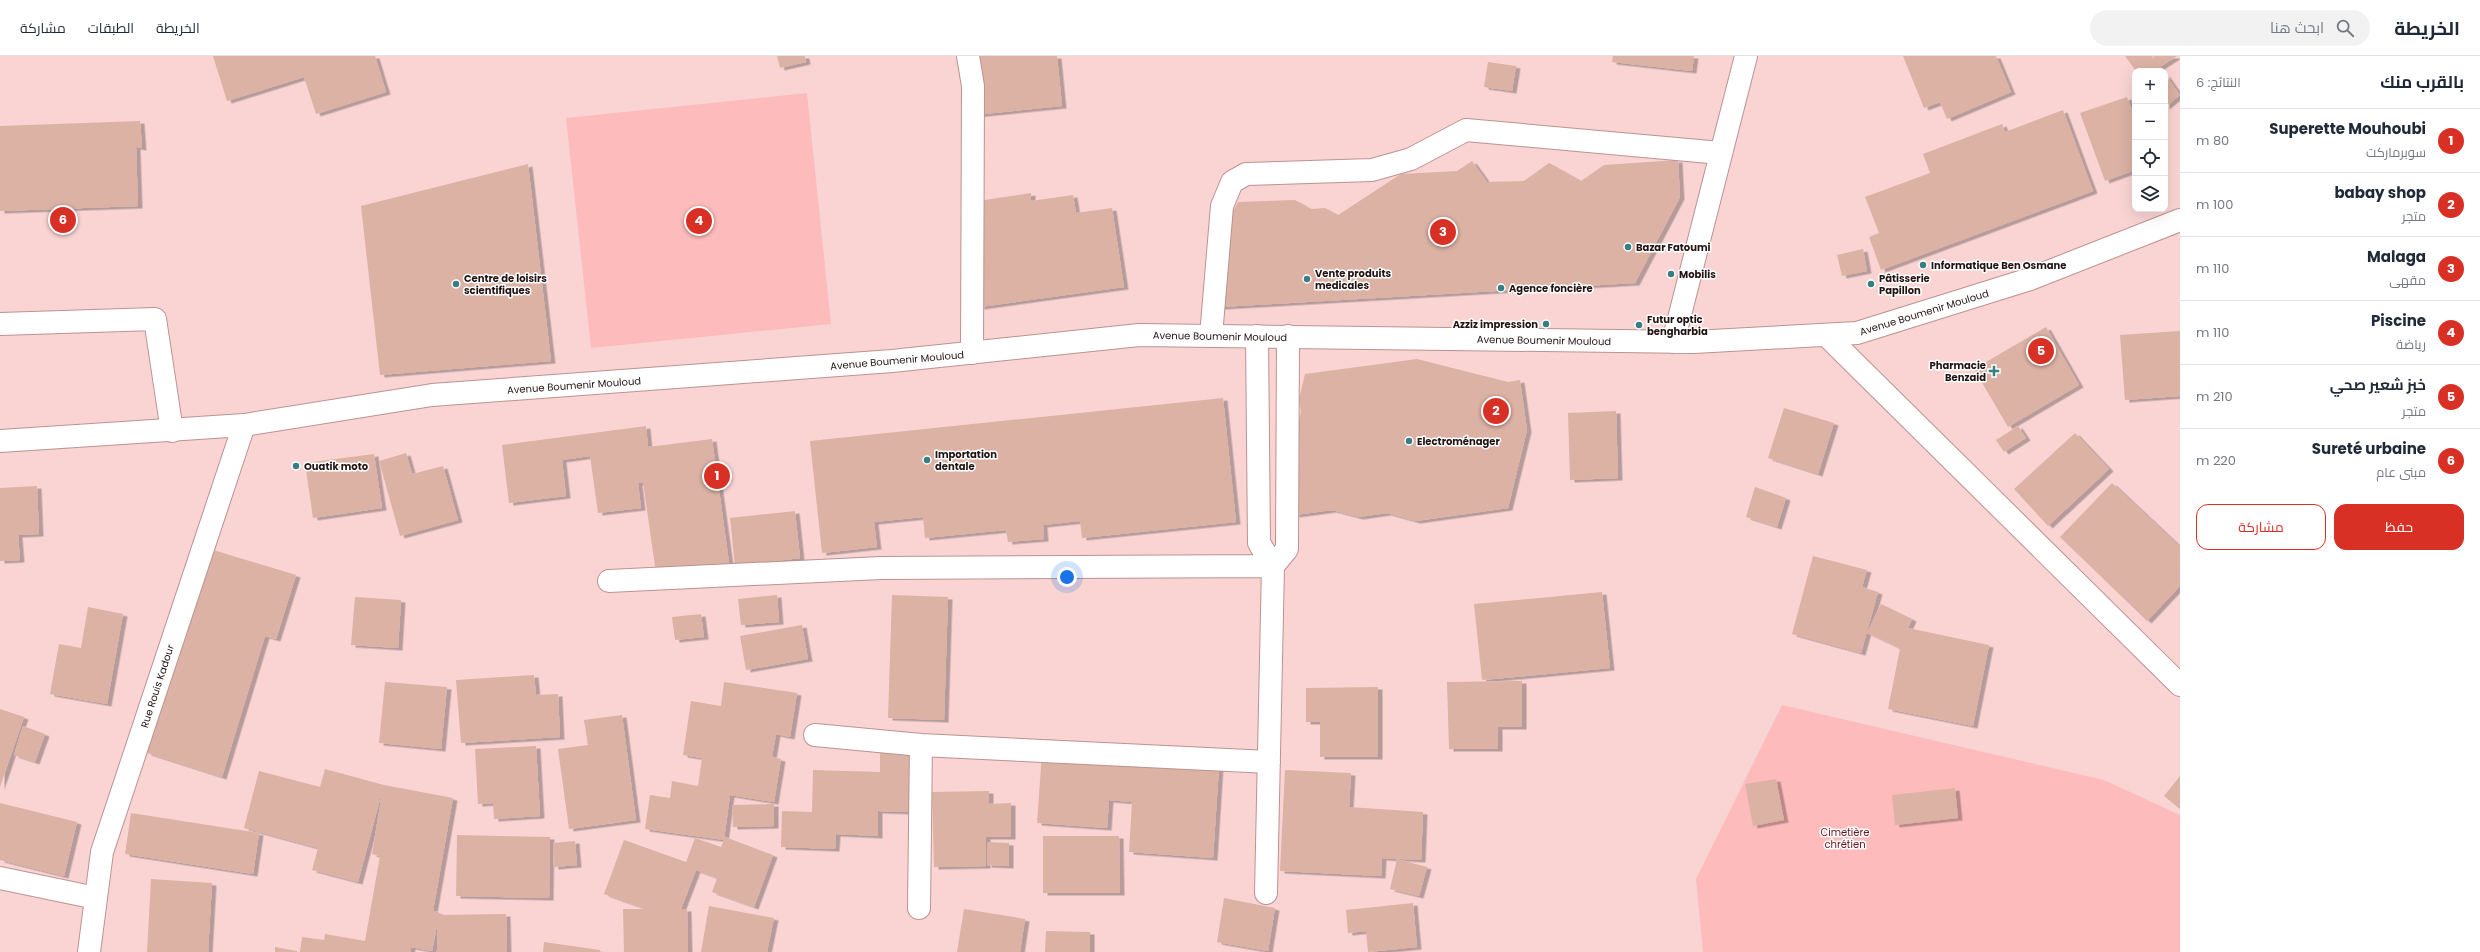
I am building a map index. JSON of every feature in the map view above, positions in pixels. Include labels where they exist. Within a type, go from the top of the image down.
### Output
[{"type":"street","points":[[968,56],[973,86],[972,353]]},
{"type":"street","points":[[1673,342],[1746,56]]},
{"type":"street","points":[[1211,336],[1222,206],[1232,182],[1246,174],[1372,170],[1411,158],[1466,130],[1721,153]]},
{"type":"street","name":"Avenue Boumenir Mouloud","points":[[0,441],[172,431],[244,425],[432,395],[892,362],[1139,335],[1673,342],[1857,333],[2030,279],[2180,220]]},
{"type":"street","points":[[0,324],[155,319],[172,431]]},
{"type":"street","points":[[1826,335],[2180,685]]},
{"type":"street","points":[[1258,336],[1259,543],[1273,566],[1266,893]]},
{"type":"street","points":[[1273,566],[1286,549],[1288,336]]},
{"type":"street","name":"Rue Rouis Kadour","points":[[89,952],[102,852],[244,425]]},
{"type":"street","points":[[609,581],[881,568],[1273,566]]},
{"type":"street","points":[[816,736],[921,745],[1269,762]]},
{"type":"street","points":[[919,908],[921,745]]},
{"type":"street","points":[[0,878],[96,898]]},
{"type":"green space","points":[[807,93],[831,324],[591,348],[566,118]]},
{"type":"green space","name":"Cimetière chrétien","points":[[1782,705],[2104,780],[2180,815],[2180,952],[1703,952],[1696,879]]},
{"type":"building","points":[[213,56],[375,56],[386,92],[316,114],[304,77],[227,101]]},
{"type":"building","points":[[777,56],[805,56],[806,62],[780,68]]},
{"type":"building","points":[[968,56],[1057,56],[1062,106],[974,115]]},
{"type":"building","points":[[1613,56],[1694,56],[1692,71],[1612,62]]},
{"type":"building","points":[[1903,56],[1996,56],[2011,92],[1947,119],[1940,102],[1924,108]]},
{"type":"building","points":[[2125,56],[2152,56],[2157,63],[2153,56],[2177,56],[2160,67],[2161,68],[2134,68]]},
{"type":"building","points":[[1488,62],[1516,66],[1512,91],[1484,87]]},
{"type":"building","points":[[2168,78],[2180,95],[2168,105]]},
{"type":"building","points":[[2127,97],[2132,111],[2132,171],[2105,181],[2080,113]]},
{"type":"building","points":[[2063,110],[2093,191],[1881,270],[1869,237],[1879,233],[1865,197],[1930,173],[1923,154],[2002,124],[2005,132]]},
{"type":"building","points":[[140,121],[142,148],[136,147],[138,206],[0,211],[0,126]]},
{"type":"building","points":[[1678,160],[1680,197],[1635,283],[1220,307],[1216,244],[1238,202],[1295,200],[1311,209],[1325,208],[1338,215],[1401,174],[1457,171],[1472,161],[1487,182],[1524,181],[1549,163],[1581,181],[1604,165]]},
{"type":"building","name":"Centre de loisirs scientifiques","points":[[528,164],[551,361],[380,375],[361,206]]},
{"type":"building","points":[[1031,193],[1031,201],[1073,195],[1076,213],[1112,208],[1124,287],[980,307],[965,203]]},
{"type":"building","points":[[1863,249],[1867,271],[1842,276],[1837,255]]},
{"type":"building","points":[[2046,327],[2079,385],[2008,427],[1974,369]]},
{"type":"building","points":[[2180,331],[2180,396],[2125,400],[2120,335]]},
{"type":"building","name":"Electroménager","points":[[1417,359],[1508,382],[1520,380],[1527,430],[1508,508],[1416,521],[1387,513],[1359,517],[1332,510],[1295,515],[1288,465],[1301,412],[1299,399],[1305,374]]},
{"type":"building","points":[[1223,398],[1236,522],[1082,538],[1080,521],[1043,525],[1044,539],[1008,542],[1006,530],[925,538],[923,517],[874,522],[877,547],[822,553],[810,441]]},
{"type":"building","points":[[1784,408],[1834,423],[1818,474],[1768,458]]},
{"type":"building","points":[[1616,411],[1618,478],[1570,480],[1568,413]]},
{"type":"building","points":[[646,426],[648,447],[712,439],[730,570],[657,580],[643,482],[638,483],[641,508],[598,513],[590,456],[562,460],[566,496],[509,503],[502,445]]},
{"type":"building","points":[[2018,426],[2026,438],[2004,452],[1996,440]]},
{"type":"building","points":[[2075,433],[2109,469],[2048,526],[2014,489]]},
{"type":"building","points":[[406,453],[412,474],[443,466],[458,520],[400,536],[379,461]]},
{"type":"building","points":[[374,454],[382,508],[313,518],[305,463]]},
{"type":"building","points":[[2112,483],[2180,547],[2180,586],[2147,621],[2060,537]]},
{"type":"building","points":[[37,486],[39,534],[18,535],[20,560],[0,561],[0,488]]},
{"type":"building","points":[[1755,487],[1786,498],[1777,527],[1746,517]]},
{"type":"building","points":[[795,511],[800,558],[735,566],[730,518]]},
{"type":"building","points":[[210,549],[296,575],[276,639],[265,636],[222,777],[147,753]]},
{"type":"building","points":[[1813,556],[1867,570],[1862,587],[1878,592],[1861,653],[1792,634]]},
{"type":"building","points":[[1602,592],[1610,668],[1482,680],[1474,604]]},
{"type":"building","points":[[777,595],[779,622],[741,625],[738,599]]},
{"type":"building","points":[[892,595],[948,597],[944,720],[888,718]]},
{"type":"building","points":[[355,597],[401,600],[398,648],[351,645]]},
{"type":"building","points":[[1881,604],[1912,619],[1908,628],[1989,645],[1973,726],[1888,709],[1901,644],[1899,648],[1867,633]]},
{"type":"building","points":[[88,607],[123,614],[107,704],[50,694],[59,644],[81,648]]},
{"type":"building","points":[[701,614],[704,637],[675,640],[672,617]]},
{"type":"building","points":[[802,625],[808,659],[746,670],[740,636]]},
{"type":"building","points":[[534,675],[536,695],[558,694],[560,737],[461,743],[456,680]]},
{"type":"building","points":[[1522,681],[1522,727],[1498,727],[1498,749],[1449,749],[1447,682]]},
{"type":"building","points":[[385,682],[447,687],[441,749],[379,743]]},
{"type":"building","points":[[724,682],[797,693],[790,737],[776,734],[772,757],[781,759],[774,802],[730,795],[724,840],[645,829],[650,795],[670,798],[672,781],[698,786],[702,758],[683,755],[691,701],[721,706]]},
{"type":"building","points":[[1378,687],[1378,757],[1320,757],[1320,722],[1306,722],[1306,688]]},
{"type":"building","points":[[0,709],[24,717],[0,787]]},
{"type":"building","points":[[622,715],[636,820],[569,829],[558,749],[588,745],[584,720]]},
{"type":"building","points":[[23,726],[45,734],[35,762],[14,755]]},
{"type":"building","points":[[1043,739],[1220,751],[1213,858],[1129,852],[1132,802],[1109,800],[1107,828],[1037,823]]},
{"type":"building","points":[[880,743],[913,744],[911,812],[878,811],[878,836],[836,834],[835,849],[781,847],[782,811],[812,812],[813,770],[880,772]]},
{"type":"building","points":[[536,746],[540,816],[494,819],[493,803],[478,804],[475,749]]},
{"type":"building","points":[[325,769],[384,785],[453,798],[433,911],[439,912],[438,915],[506,914],[507,952],[437,952],[437,925],[432,951],[411,947],[410,952],[300,952],[302,937],[324,940],[325,934],[365,941],[380,856],[372,854],[383,788],[358,882],[312,870],[318,848],[244,828],[259,771],[320,787]]},
{"type":"building","points":[[1285,770],[1351,773],[1349,807],[1423,812],[1421,860],[1382,858],[1381,876],[1280,871]]},
{"type":"building","points":[[2180,776],[2180,809],[2164,796]]},
{"type":"building","points":[[1776,779],[1784,820],[1753,826],[1745,784]]},
{"type":"building","points":[[1955,788],[1958,818],[1895,825],[1892,795]]},
{"type":"building","points":[[989,791],[989,804],[1011,803],[1011,837],[986,837],[986,866],[934,867],[932,792]]},
{"type":"building","points":[[0,803],[77,822],[64,876],[0,860]]},
{"type":"building","points":[[774,804],[774,826],[733,827],[732,805]]},
{"type":"building","points":[[131,813],[259,833],[253,874],[125,854]]},
{"type":"building","points":[[457,835],[550,837],[549,898],[456,896]]},
{"type":"building","points":[[1043,836],[1119,836],[1120,893],[1043,893]]},
{"type":"building","points":[[725,837],[773,855],[754,907],[712,892],[717,878],[696,870],[681,909],[687,909],[688,952],[624,952],[623,909],[647,909],[604,894],[624,840],[686,862],[695,838],[721,847]]},
{"type":"building","points":[[575,841],[577,865],[554,867],[553,843]]},
{"type":"building","points":[[988,842],[1009,843],[1009,866],[987,865]]},
{"type":"building","points":[[1397,859],[1427,867],[1419,896],[1390,889]]},
{"type":"building","points":[[151,879],[212,883],[208,952],[147,952]]},
{"type":"building","points":[[1224,898],[1275,908],[1268,951],[1217,942]]},
{"type":"building","points":[[1413,903],[1417,947],[1368,952],[1366,931],[1348,933],[1346,910]]},
{"type":"building","points":[[709,906],[774,918],[767,952],[701,952]]},
{"type":"building","points":[[964,909],[1025,919],[1020,952],[957,952]]},
{"type":"building","points":[[1046,931],[1090,932],[1090,952],[1045,952]]},
{"type":"building","points":[[544,942],[600,950],[600,952],[543,952]]},
{"type":"building","points":[[275,947],[297,951],[297,952],[275,952]]},
{"type":"place","name":"Sureté urbaine","points":[[63,220]]},
{"type":"place","name":"Piscine","points":[[699,221]]},
{"type":"place","name":"Malaga","points":[[1443,232]]},
{"type":"place","name":"Bazar Fatoumi","points":[[1628,247]]},
{"type":"place","name":"Informatique Ben Osmane","points":[[1923,265]]},
{"type":"place","name":"Mobilis","points":[[1671,274]]},
{"type":"place","name":"Vente produits medicales","points":[[1307,279]]},
{"type":"place","name":"Centre de loisirs scientifiques","points":[[456,284]]},
{"type":"place","name":"Pâtisserie Papillon","points":[[1871,284]]},
{"type":"place","name":"Agence foncière","points":[[1501,288]]},
{"type":"place","name":"Azziz impression","points":[[1546,324]]},
{"type":"place","name":"Futur optic bengharbia","points":[[1639,325]]},
{"type":"place","name":"خبز شعير صحي","points":[[2041,351]]},
{"type":"place","name":"Pharmacie Benzaid","points":[[1994,371]]},
{"type":"place","name":"babay shop","points":[[1496,411]]},
{"type":"place","name":"Electroménager","points":[[1409,441]]},
{"type":"place","name":"Importation dentale","points":[[927,460]]},
{"type":"place","name":"Ouatik moto","points":[[296,466]]},
{"type":"place","name":"Superette Mouhoubi","points":[[717,476]]}]
